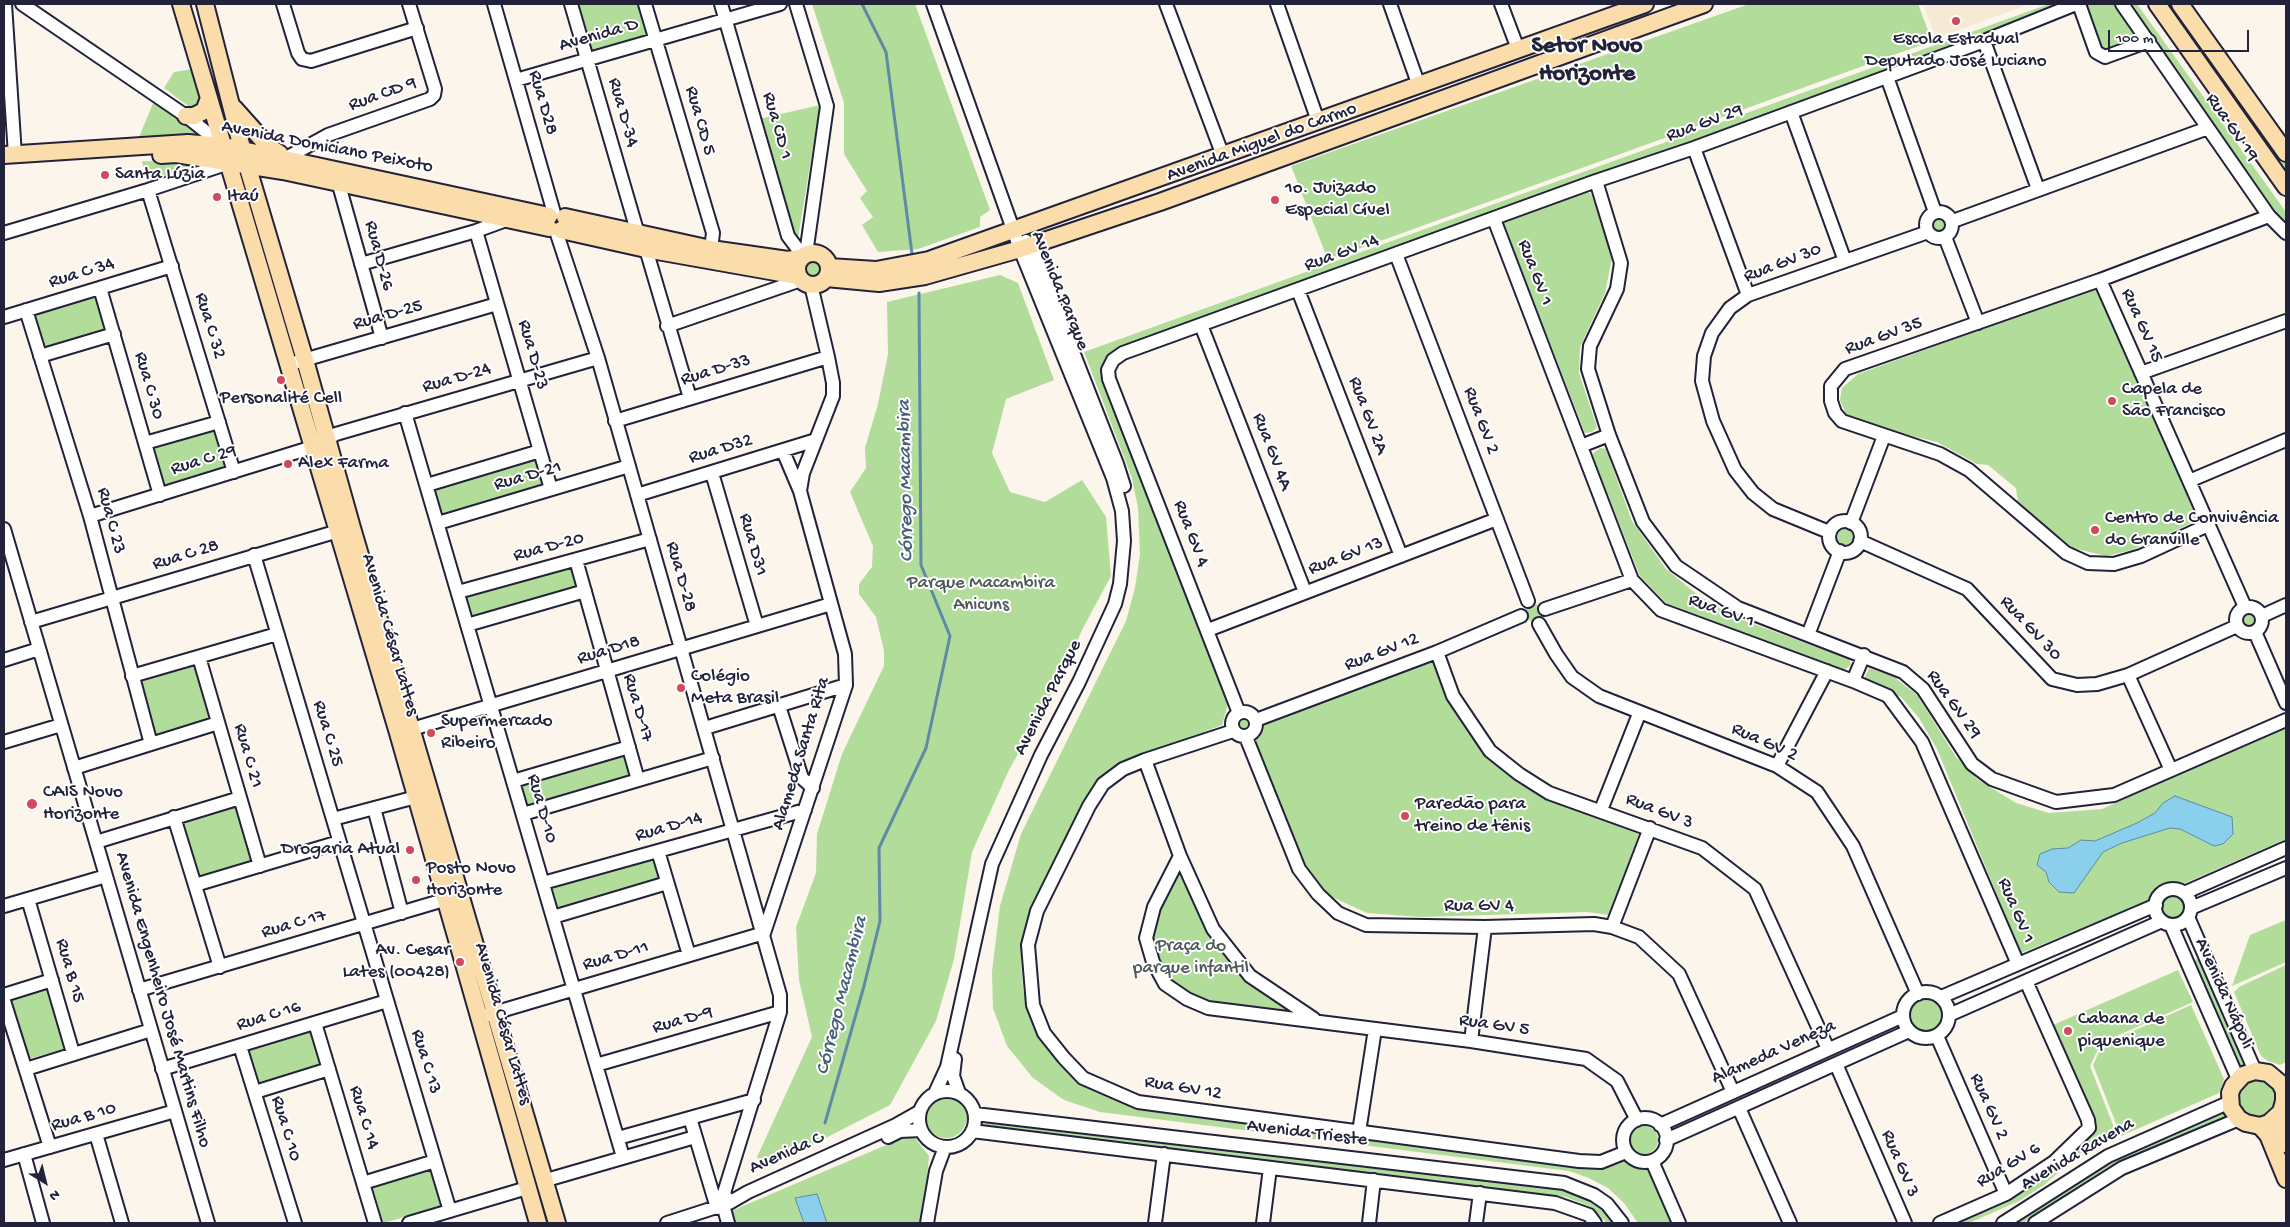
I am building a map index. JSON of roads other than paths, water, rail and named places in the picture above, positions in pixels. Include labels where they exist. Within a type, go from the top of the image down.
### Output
[{"type":"main road","name":"Avenida César Lattes","points":[[182,4],[290,364],[313,448],[345,529],[487,1015],[557,1223]]},
{"type":"main road","name":"Avenida César Lattes","points":[[205,4],[242,148],[328,440],[345,529]]},
{"type":"main road","name":"Avenida Miguel do Carmo","points":[[827,273],[876,270],[914,264],[1014,231],[1419,86],[1619,8],[1645,4]]},
{"type":"main road","name":"Avenida Miguel do Carmo","points":[[827,273],[879,283],[925,276],[1026,247],[1160,202],[1704,4]]},
{"type":"main road","points":[[2157,4],[2286,187]]},
{"type":"main road","points":[[2180,4],[2286,153]]},
{"type":"main road","points":[[186,116],[194,116],[204,111],[210,98]]},
{"type":"main road","points":[[233,107],[285,165],[262,184],[257,196]]},
{"type":"main road","name":"Avenida Domiciano Peixoto","points":[[7,159],[188,143],[242,148],[339,184],[506,220],[556,223],[638,234],[711,249],[788,260],[803,256]]},
{"type":"main road","name":"Avenida Domiciano Peixoto","points":[[7,159],[176,154],[248,165],[285,165],[556,223],[646,249],[803,280]]},
{"type":"main road","points":[[1160,202],[1214,172],[1221,165],[1223,156]]},
{"type":"main road","points":[[814,252],[826,260],[827,273],[822,282],[803,280],[797,264],[803,256],[814,252]]},
{"type":"main road","name":"Avenida César Lattes","points":[[404,731],[416,797],[452,898]]},
{"type":"main road","name":"Avenida César Lattes","points":[[487,1015],[527,1188],[538,1223]]},
{"type":"main road","points":[[2284,1103],[2276,1118],[2260,1126],[2253,1125],[2239,1119],[2235,1114],[2230,1102],[2230,1094],[2238,1079],[2255,1071],[2280,1073],[2280,1083],[2284,1091],[2284,1103],[2280,1130],[2286,1144]]},
{"type":"main road","points":[[2260,1126],[2268,1135],[2286,1178]]},
{"type":"street","points":[[5,4],[7,159]]},
{"type":"street","points":[[22,4],[186,116],[224,146]]},
{"type":"street","points":[[283,4],[298,53],[302,59],[311,61],[416,28]]},
{"type":"street","name":"Rua CD 9","points":[[285,165],[328,135],[430,99],[435,90],[409,4]]},
{"type":"street","name":"Rua D28","points":[[494,4],[556,223]]},
{"type":"street","name":"Rua D-34","points":[[571,4],[638,234]]},
{"type":"street","name":"Rua CD 5","points":[[645,4],[713,233],[711,249]]},
{"type":"street","name":"Rua CD 1","points":[[721,4],[788,236],[803,256]]},
{"type":"street","name":"Avenida D","points":[[516,80],[780,4]]},
{"type":"street","points":[[796,4],[827,106],[803,256]]},
{"type":"street","points":[[933,4],[1014,231]]},
{"type":"street","points":[[1166,4],[1223,156]]},
{"type":"street","points":[[1277,4],[1318,121]]},
{"type":"street","points":[[1390,4],[1419,86]]},
{"type":"street","points":[[1501,4],[1518,49]]},
{"type":"street","points":[[2078,4],[2096,52],[2105,57],[2149,41]]},
{"type":"street","name":"Rua GV 29","points":[[2078,4],[1984,41],[1694,148],[1596,181],[1621,263],[1617,289],[1590,346],[1588,369],[1608,435],[1643,522],[1676,566],[1738,608],[1864,655],[1903,672],[1923,689],[1972,764],[1992,779],[2056,802],[2114,795],[2286,720]]},
{"type":"street","name":"Rua GV 19","points":[[2122,4],[2269,216],[2286,233]]},
{"type":"street","points":[[1619,8],[1627,32]]},
{"type":"street","points":[[1984,41],[2038,189]]},
{"type":"street","points":[[1887,77],[1935,212]]},
{"type":"street","points":[[1791,112],[1845,260]]},
{"type":"street","points":[[1953,221],[2208,128]]},
{"type":"street","points":[[1694,148],[1748,295]]},
{"type":"street","points":[[4,233],[148,190],[229,163]]},
{"type":"street","name":"Rua GV 14","points":[[1108,370],[1113,360],[1122,353],[1596,181]]},
{"type":"street","name":"Rua D-26","points":[[339,184],[382,338]]},
{"type":"street","name":"Rua C 32","points":[[148,190],[234,472]]},
{"type":"street","points":[[1935,212],[1944,212],[1953,221],[1952,229],[1945,237],[1937,238],[1928,232],[1926,221],[1935,212]]},
{"type":"street","name":"Rua GV 35","points":[[2208,525],[2141,556],[2114,564],[2088,563],[2066,553],[1969,470],[1940,454],[1842,421],[1835,413],[1831,401],[1831,386],[1837,376],[1845,369],[2100,280],[2269,216]]},
{"type":"street","name":"Rua GV 1","points":[[1494,219],[1632,580],[1661,610],[1827,671],[1888,696],[1922,742],[2018,964]]},
{"type":"street","points":[[361,264],[476,231],[506,220]]},
{"type":"street","name":"Rua D-28","points":[[556,223],[598,358],[764,933]]},
{"type":"street","name":"Rua D-23","points":[[476,231],[551,489]]},
{"type":"street","name":"Avenida Parque","points":[[959,1093],[953,1069],[1000,862],[1043,769],[1119,616],[1128,586],[1131,559],[1128,501],[1118,464],[1026,247],[1014,231]]},
{"type":"street","name":"Rua GV 30","points":[[1830,532],[1773,509],[1753,493],[1735,470],[1713,421],[1702,381],[1704,356],[1712,332],[1730,308],[1748,295],[1928,232]]},
{"type":"street","points":[[1945,237],[1978,323]]},
{"type":"street","name":"Avenida Parque","points":[[935,1093],[947,1067],[992,864],[1041,755],[1083,675],[1115,604],[1122,564],[1124,541],[1122,511],[1113,478],[1026,247]]},
{"type":"street","points":[[646,249],[690,398]]},
{"type":"street","name":"Rua GV 2","points":[[1396,254],[1528,601]]},
{"type":"street","name":"Rua C 34","points":[[4,317],[172,266]]},
{"type":"street","points":[[668,326],[803,280]]},
{"type":"street","name":"Alameda Santa Rita","points":[[764,933],[846,685],[845,654],[800,491],[804,473],[833,396],[833,383],[828,357],[803,280]]},
{"type":"street","name":"Rua GV 15","points":[[2100,280],[2245,607]]},
{"type":"street","name":"Rua C 30","points":[[100,288],[160,494]]},
{"type":"street","name":"Rua GV 2A","points":[[1298,290],[1401,556]]},
{"type":"street","name":"Rua D-25","points":[[290,364],[497,304]]},
{"type":"street","name":"Rua C 23","points":[[26,310],[90,516],[110,598],[151,744]]},
{"type":"street","points":[[2141,373],[2285,324]]},
{"type":"street","name":"Rua GV 4A","points":[[1201,325],[1305,592]]},
{"type":"street","points":[[40,356],[114,334]]},
{"type":"street","name":"Rua D-33","points":[[615,421],[828,357]]},
{"type":"street","name":"Rua D-24","points":[[328,440],[336,434],[405,413],[598,358]]},
{"type":"street","name":"Rua GV 4","points":[[1108,370],[1109,380],[1239,713]]},
{"type":"street","name":"Rua D-10","points":[[405,413],[624,1157]]},
{"type":"street","points":[[145,443],[219,422]]},
{"type":"street","points":[[1581,446],[1608,435]]},
{"type":"street","points":[[1851,522],[1884,436]]},
{"type":"street","name":"Rua C 29","points":[[90,516],[313,448],[328,440]]},
{"type":"street","name":"Rua D32","points":[[637,495],[816,440]]},
{"type":"street","points":[[2189,481],[2285,442]]},
{"type":"street","points":[[427,485],[540,451]]},
{"type":"street","points":[[784,451],[800,491]]},
{"type":"street","name":"Rua D-21","points":[[438,523],[629,466]]},
{"type":"street","name":"Rua D31","points":[[712,473],[757,626]]},
{"type":"street","name":"Rua GV 13","points":[[1208,630],[1498,518]]},
{"type":"street","points":[[1839,522],[1851,522],[1858,528],[1860,541],[1852,550],[1840,551],[1831,544],[1830,532],[1839,522]]},
{"type":"street","name":"Avenida Engenheiro José Martins Filho","points":[[4,529],[208,1223]]},
{"type":"street","name":"Rua C 28","points":[[31,622],[345,529]]},
{"type":"street","name":"Rua D-20","points":[[458,592],[650,539]]},
{"type":"street","name":"Rua GV 30","points":[[1860,541],[1967,590],[2052,679],[2077,686],[2097,684],[2128,675],[2238,626]]},
{"type":"street","points":[[1808,635],[1840,551]]},
{"type":"street","name":"Rua C 25","points":[[254,555],[364,924]]},
{"type":"street","name":"Rua D-17","points":[[576,560],[638,780]]},
{"type":"street","points":[[1545,609],[1632,580]]},
{"type":"street","points":[[467,624],[585,591]]},
{"type":"street","points":[[1528,601],[1537,601],[1545,609],[1544,620],[1539,624],[1527,624],[1521,616],[1521,609],[1528,601]]},
{"type":"street","name":"Rua D18","points":[[404,731],[831,604]]},
{"type":"street","points":[[2262,616],[2286,605]]},
{"type":"street","points":[[2245,607],[2255,608],[2262,616],[2261,627],[2255,632],[2243,632],[2238,626],[2237,615],[2245,607]]},
{"type":"street","name":"Rua GV 12","points":[[1256,720],[1436,652],[1521,616]]},
{"type":"street","name":"Rua GV 2","points":[[1539,624],[1572,677],[1599,696],[1639,714],[1777,766],[1817,792],[1853,846],[1918,994]]},
{"type":"street","points":[[2255,632],[2286,703]]},
{"type":"street","points":[[132,676],[277,634]]},
{"type":"street","points":[[4,660],[39,649]]},
{"type":"street","name":"Rua GV 3","points":[[1436,652],[1453,696],[1490,751],[1519,774],[1549,793],[1601,810],[1702,848],[1755,889],[1828,1049]]},
{"type":"street","points":[[1853,681],[1864,655]]},
{"type":"street","name":"Rua C 21","points":[[199,657],[260,866]]},
{"type":"street","points":[[1777,766],[1827,671]]},
{"type":"street","points":[[2128,675],[2171,770]]},
{"type":"street","points":[[705,728],[846,685]]},
{"type":"street","points":[[779,706],[802,778],[813,788]]},
{"type":"street","points":[[1248,712],[1256,720],[1254,731],[1246,737],[1238,735],[1233,730],[1232,721],[1239,713],[1248,712]]},
{"type":"street","points":[[1601,810],[1639,714]]},
{"type":"street","points":[[74,768],[218,723]]},
{"type":"street","points":[[4,742],[62,725]]},
{"type":"street","name":"Rua GV 12","points":[[1233,730],[1123,769],[1103,784],[1089,806],[1037,911],[1028,945],[1033,1005],[1044,1033],[1064,1058],[1083,1078],[1138,1102],[1579,1162],[1601,1162],[1626,1152]]},
{"type":"street","name":"Rua GV 4","points":[[1246,737],[1299,869],[1318,894],[1338,913],[1366,925],[1485,927],[1594,924],[1612,927],[1640,938],[1678,974],[1732,1092]]},
{"type":"street","points":[[513,781],[629,747]]},
{"type":"street","points":[[523,814],[713,758]]},
{"type":"street","name":"Rua GV 5","points":[[1144,760],[1180,856],[1213,929],[1250,976],[1316,1021]]},
{"type":"street","points":[[333,819],[416,797]]},
{"type":"street","points":[[96,842],[240,798]]},
{"type":"street","points":[[374,808],[402,913]]},
{"type":"street","name":"Rua D-14","points":[[543,883],[805,810]]},
{"type":"street","points":[[174,817],[220,967]]},
{"type":"street","points":[[1612,927],[1650,828]]},
{"type":"street","points":[[195,886],[340,842]]},
{"type":"street","points":[[1941,997],[2156,905],[2164,892],[2175,889],[2184,893],[2286,848]]},
{"type":"street","points":[[658,851],[689,956]]},
{"type":"street","name":"Rua GV 5","points":[[1180,856],[1154,907],[1146,938],[1153,962],[1165,984],[1187,999],[1208,1008],[1471,1041],[1586,1059],[1616,1081],[1637,1120]]},
{"type":"street","points":[[2189,913],[2286,868]]},
{"type":"street","points":[[4,906],[106,876]]},
{"type":"street","points":[[553,917],[668,883]]},
{"type":"street","name":"Avenida Nápoli","points":[[2184,893],[2191,903],[2189,913],[2203,953],[2255,1071]]},
{"type":"street","name":"Rua C 17","points":[[139,990],[452,898]]},
{"type":"street","name":"Rua B 15","points":[[28,899],[73,1053]]},
{"type":"street","name":"Avenida Nápoli","points":[[2156,905],[2158,917],[2167,923],[2186,960],[2238,1079]]},
{"type":"street","name":"Avenida Nápoli","points":[[2167,923],[2180,923],[2189,913]]},
{"type":"street","points":[[1949,1015],[2167,923]]},
{"type":"street","name":"Rua C 13","points":[[364,924],[450,1211]]},
{"type":"street","points":[[1471,1041],[1485,927]]},
{"type":"street","points":[[725,1212],[724,1193],[780,1012],[780,995],[764,933]]},
{"type":"street","name":"Rua D-11","points":[[487,1015],[764,933]]},
{"type":"street","points":[[2186,960],[2203,953]]},
{"type":"street","points":[[4,995],[52,980]]},
{"type":"street","name":"Rua GV 6","points":[[1940,1223],[2006,1194],[2054,1162],[2089,1128],[2088,1120],[2026,981]]},
{"type":"street","points":[[1930,992],[1941,997],[1948,1008],[1949,1015],[1946,1027],[1937,1036],[1922,1038],[1909,1031],[1903,1016],[1907,1002],[1918,994],[1930,992]]},
{"type":"street","points":[[4,1001],[50,1147]]},
{"type":"street","name":"Rua C 16","points":[[162,1069],[387,1001]]},
{"type":"street","name":"Rua D-9","points":[[596,1065],[780,1012]]},
{"type":"street","name":"Alameda Veneza","points":[[1660,1125],[1903,1016]]},
{"type":"street","name":"Rua C 14","points":[[315,1023],[375,1223]]},
{"type":"street","points":[[1359,1132],[1375,1029]]},
{"type":"street","points":[[26,1068],[151,1030]]},
{"type":"street","name":"Alameda Veneza","points":[[1666,1140],[1909,1031]]},
{"type":"street","name":"Rua GV 2","points":[[1937,1036],[2006,1194]]},
{"type":"street","name":"Rua C 10","points":[[240,1046],[294,1223]]},
{"type":"street","name":"Rua GV 3","points":[[1836,1064],[1905,1223]]},
{"type":"street","points":[[255,1092],[329,1069]]},
{"type":"street","points":[[1781,1070],[1788,1086]]},
{"type":"street","points":[[932,1143],[945,1147],[961,1143],[972,1131],[975,1114],[969,1101],[959,1093],[947,1090],[935,1093],[925,1100],[919,1112],[918,1121],[921,1130],[932,1143],[936,1171]]},
{"type":"street","points":[[618,1138],[754,1100]]},
{"type":"street","name":"Avenida Ravena","points":[[2003,1223],[2108,1156],[2230,1102]]},
{"type":"street","points":[[1739,1108],[1790,1223]]},
{"type":"street","name":"Rua B 10","points":[[4,1160],[175,1111]]},
{"type":"street","name":"Avenida C","points":[[667,1223],[725,1212],[748,1192],[896,1125],[919,1112]]},
{"type":"street","name":"Avenida Trieste","points":[[975,1114],[1564,1183],[1594,1195],[1607,1204],[1622,1223]]},
{"type":"street","points":[[690,1118],[695,1136],[725,1212]]},
{"type":"street","points":[[1649,1119],[1660,1125],[1666,1135],[1666,1140],[1662,1153],[1652,1161],[1637,1161],[1626,1152],[1623,1146],[1624,1134],[1627,1128],[1637,1120],[1649,1119]]},
{"type":"street","name":"Avenida Ravena","points":[[2035,1223],[2122,1168],[2239,1119]]},
{"type":"street","name":"Avenida C","points":[[689,1223],[725,1212],[900,1132],[921,1130]]},
{"type":"street","name":"Avenida Trieste","points":[[972,1131],[1555,1203],[1591,1220]]},
{"type":"street","points":[[96,1134],[122,1223]]},
{"type":"street","points":[[543,1181],[695,1136]]},
{"type":"street","points":[[927,1223],[936,1171],[945,1147]]},
{"type":"street","points":[[24,1154],[43,1223]]},
{"type":"street","points":[[1156,1223],[1164,1154]]},
{"type":"street","points":[[363,1183],[435,1161]]},
{"type":"street","points":[[1652,1161],[1680,1223]]},
{"type":"street","points":[[1263,1223],[1270,1168]]},
{"type":"street","points":[[1369,1223],[1374,1180]]},
{"type":"street","points":[[409,1223],[527,1188]]},
{"type":"street","points":[[1476,1223],[1480,1194]]},
{"type":"water","points":[[2175,796],[2232,817],[2233,834],[2223,844],[2214,846],[2180,829],[2170,828],[2122,843],[2103,852],[2074,893],[2059,892],[2049,882],[2046,872],[2037,865],[2040,854],[2052,849],[2068,848],[2081,840],[2095,841],[2137,823],[2155,813],[2163,803]]},
{"type":"water","points":[[817,1194],[827,1223],[804,1223],[795,1198]]},
{"type":"waterway","name":"Córrego Macambira","points":[[862,4],[886,52],[912,254]]},
{"type":"waterway","name":"Córrego Macambira","points":[[825,1123],[864,986],[880,921],[879,848],[926,748],[950,636],[921,565],[919,293]]},
{"type":"place","name":"Escola Estadual Deputado José Luciano","points":[[1956,21]]},
{"type":"place","name":"Santa Lúzia","points":[[105,175]]},
{"type":"place","name":"Itaú","points":[[217,197]]},
{"type":"place","name":"1o. Juizado Especial Cível","points":[[1275,200]]},
{"type":"place","name":"Personalité Cell","points":[[281,380]]},
{"type":"place","name":"Capela de São Francisco","points":[[2112,401]]},
{"type":"place","name":"Alex Farma","points":[[288,464]]},
{"type":"place","name":"Centro de Convivência do Granville","points":[[2095,530]]},
{"type":"place","name":"Colégio Meta Brasil","points":[[681,688]]},
{"type":"place","name":"Supermercado Ribeiro","points":[[431,733]]},
{"type":"place","name":"CAIS Novo Horizonte","points":[[32,804]]},
{"type":"place","name":"Paredão para treino de tênis","points":[[1405,816]]},
{"type":"place","name":"Drogaria Atual","points":[[410,850]]},
{"type":"place","name":"Posto Novo Horizonte","points":[[416,880]]},
{"type":"place","name":"Av. Cesar Lates (00428)","points":[[460,962]]},
{"type":"place","name":"Cabana de piquenique","points":[[2068,1031]]},
{"type":"district","name":"Setor Novo Horizonte","points":[[1587,61]]},
{"type":"park label","name":"Parque Macambira Anicuns","points":[[981,595]]},
{"type":"park label","name":"Praça do parque infantil","points":[[1191,958]]}]
